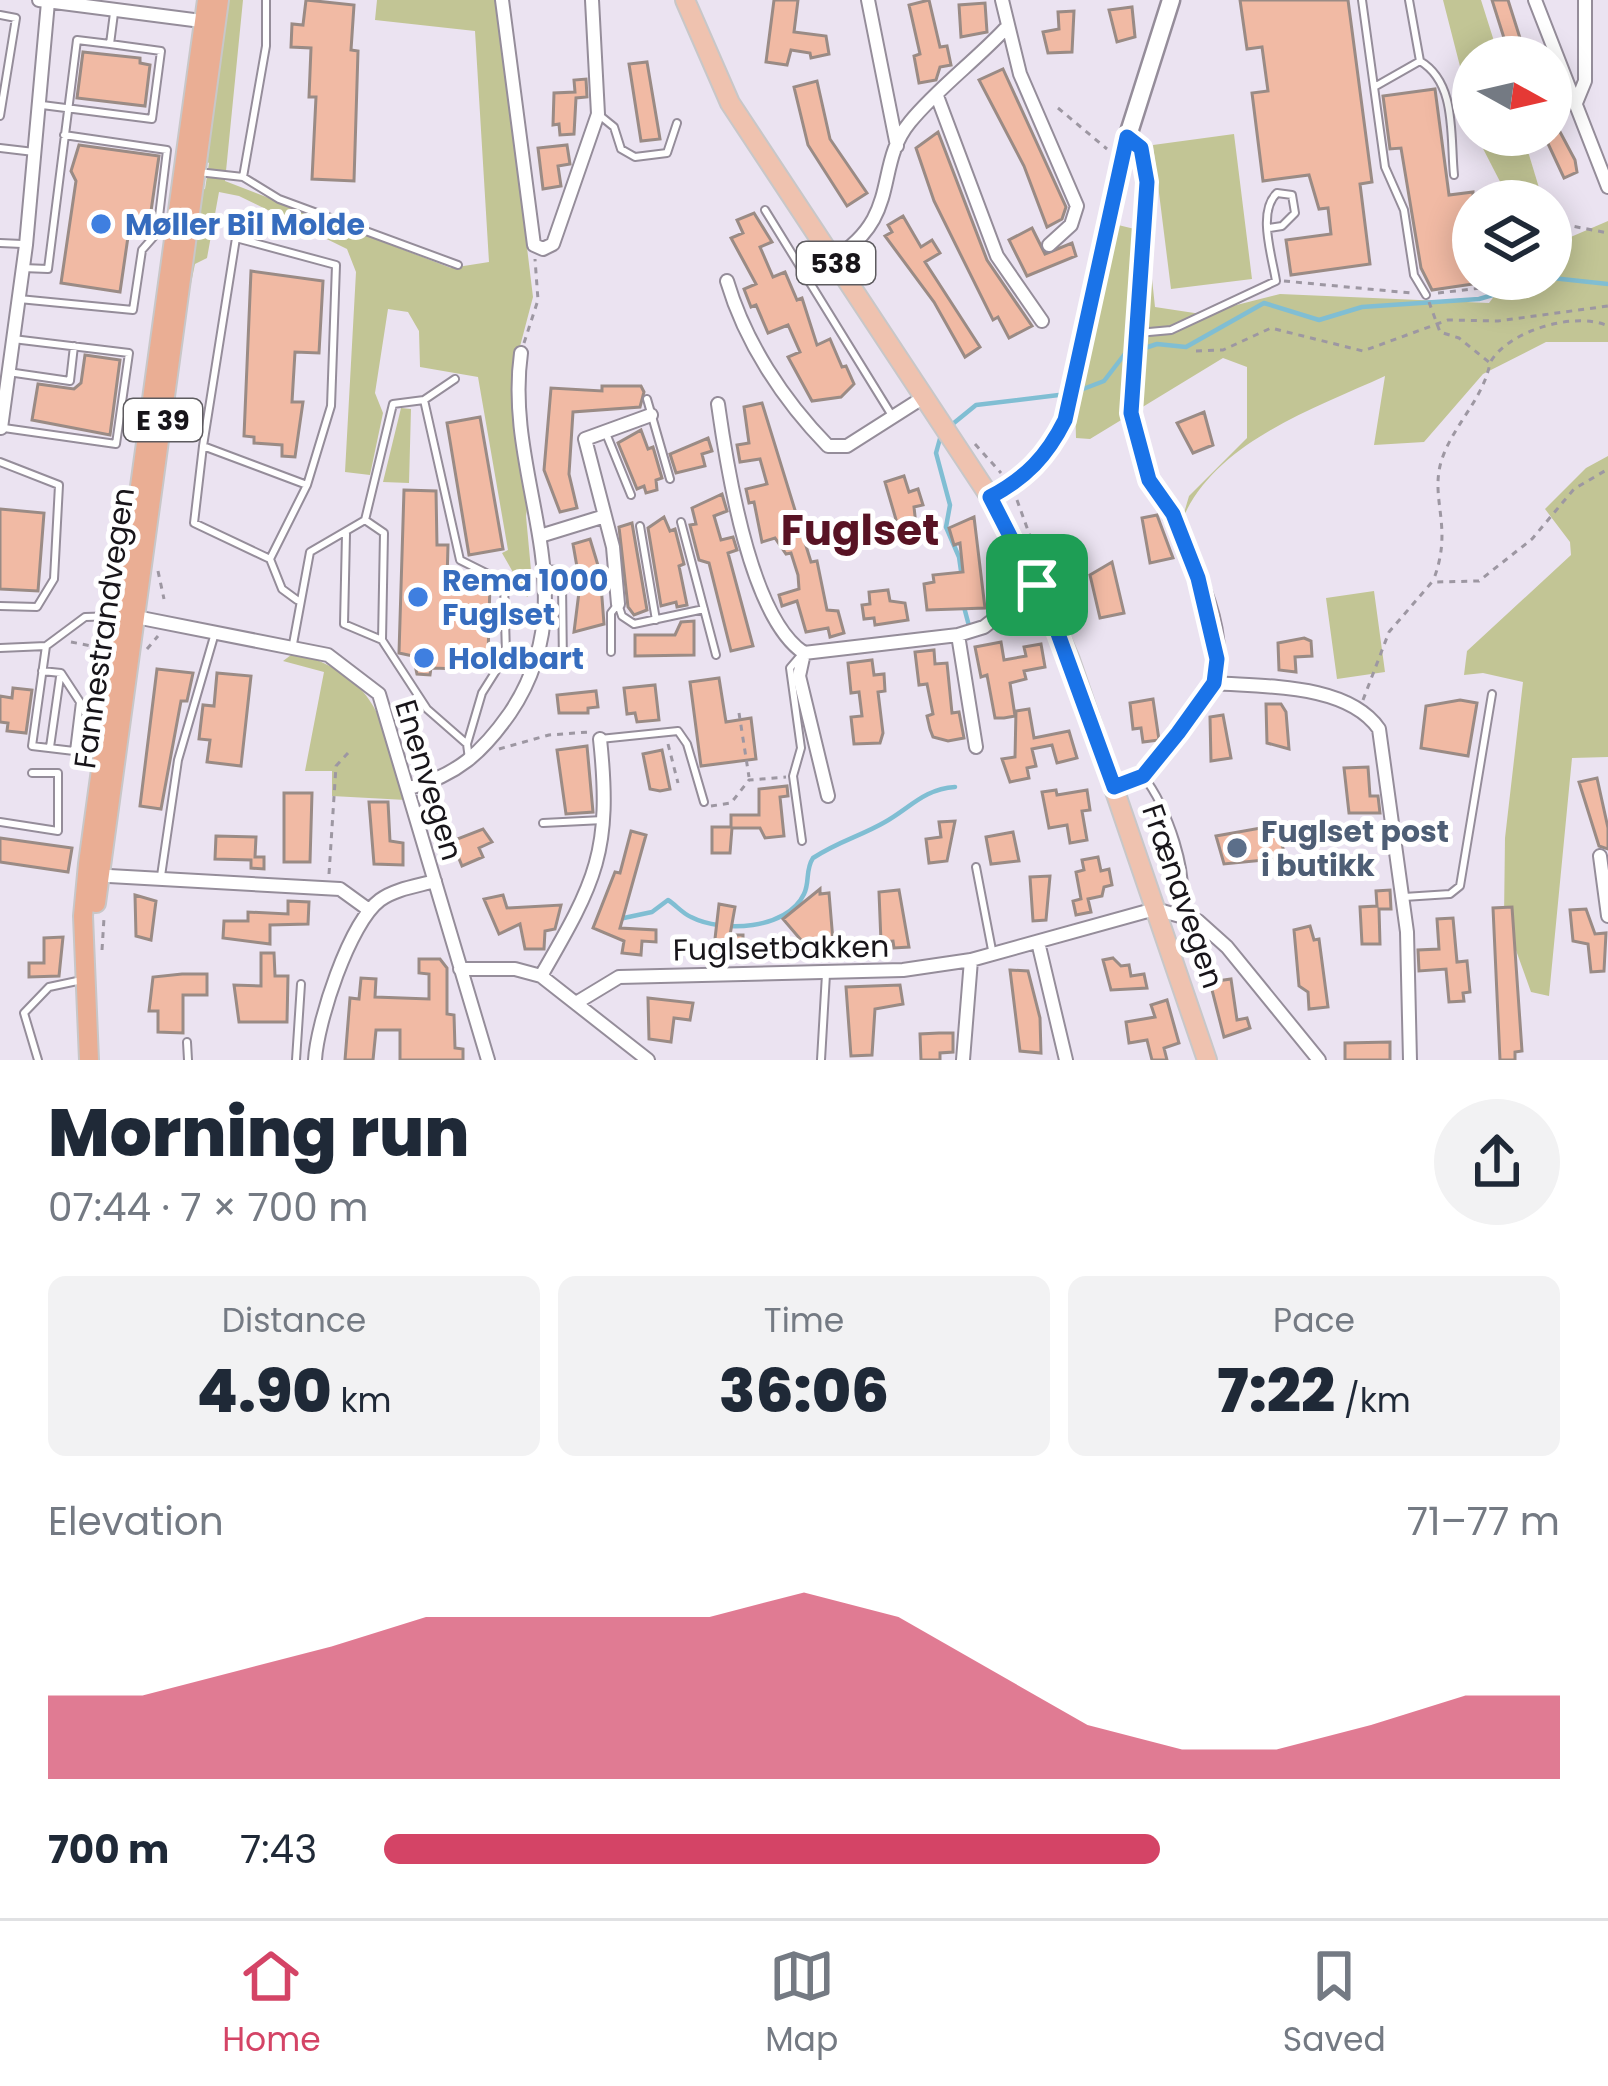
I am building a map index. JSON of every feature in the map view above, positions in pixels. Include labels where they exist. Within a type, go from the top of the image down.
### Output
[{"type":"highway","name":"Fannestrandvegen","points":[[206,0],[210,22]]},
{"type":"highway","name":"Fannestrandvegen","points":[[88,1060],[88,864],[129,616],[210,22],[219,0]]},
{"type":"main road","name":"Frænavegen","points":[[685,0],[723,91],[990,497],[1037,585],[1114,787],[1207,1060]]},
{"type":"main road","points":[[990,497],[1040,461],[1065,420],[1121,142],[1171,0]]},
{"type":"street","points":[[502,0],[538,247],[553,244],[598,114],[592,0]]},
{"type":"street","points":[[868,0],[897,146]]},
{"type":"street","points":[[1002,0],[1005,29],[1077,206],[1071,225],[1049,245]]},
{"type":"street","points":[[1535,0],[1608,187]]},
{"type":"street","points":[[1576,104],[1585,81],[1585,0]]},
{"type":"street","points":[[0,431],[26,245],[45,1],[210,22]]},
{"type":"street","points":[[833,260],[862,236],[884,204],[897,146],[908,124],[1005,29]]},
{"type":"street","points":[[938,96],[997,256],[1042,321]]},
{"type":"street","points":[[727,280],[738,317],[796,413],[828,446],[847,446],[924,397]]},
{"type":"street","points":[[410,788],[445,778],[469,763],[473,748],[532,680],[544,645],[548,601],[521,410],[521,353]]},
{"type":"street","points":[[718,404],[731,479],[775,625],[804,653]]},
{"type":"street","points":[[618,604],[604,516],[584,439],[604,428],[651,415]]},
{"type":"street","points":[[1114,787],[1143,776],[1214,683],[1217,659],[1198,578],[1141,452]]},
{"type":"street","points":[[540,536],[604,516]]},
{"type":"street","points":[[804,653],[958,635],[984,627],[1037,585]]},
{"type":"street","name":"Enenvegen","points":[[129,616],[293,644],[328,655],[379,694],[488,1060]]},
{"type":"street","points":[[958,635],[976,747]]},
{"type":"street","points":[[804,653],[799,676],[828,796]]},
{"type":"street","points":[[1214,683],[1326,696],[1372,718],[1384,747],[1404,897],[1410,1060]]},
{"type":"street","points":[[542,976],[581,906],[607,819],[600,739]]},
{"type":"street","points":[[1600,856],[1608,916]]},
{"type":"street","points":[[109,875],[340,889],[369,910]]},
{"type":"street","points":[[315,1060],[323,1015],[369,910],[391,894],[435,881]]},
{"type":"street","points":[[1156,909],[1198,921],[1227,947],[1319,1060]]},
{"type":"street","name":"Fuglsetbakken","points":[[576,1003],[619,977],[903,970],[971,960],[1156,909]]},
{"type":"street","points":[[1038,942],[1066,1060]]},
{"type":"street","points":[[963,1060],[971,960]]},
{"type":"street","points":[[460,969],[515,969],[542,976],[648,1060]]},
{"type":"lane","points":[[243,177],[266,46],[266,0]]},
{"type":"lane","points":[[1363,0],[1385,166],[1404,210],[1414,275],[1426,295]]},
{"type":"lane","points":[[1409,0],[1420,62]]},
{"type":"lane","points":[[110,44],[114,9]]},
{"type":"lane","points":[[0,14],[16,18],[0,116]]},
{"type":"lane","points":[[23,268],[48,268],[68,108],[76,40],[161,51],[152,119],[68,108],[38,104]]},
{"type":"lane","points":[[1376,86],[1420,62]]},
{"type":"lane","points":[[1420,62],[1436,70],[1445,89],[1454,175]]},
{"type":"lane","points":[[598,114],[614,127],[621,149],[635,157],[657,157],[670,150],[677,123]]},
{"type":"lane","points":[[18,299],[133,310],[142,250],[157,233],[167,150],[64,135]]},
{"type":"lane","points":[[1121,142],[1141,148],[1147,162],[1138,333],[1171,330],[1276,281],[1269,228],[1270,198],[1292,195],[1295,213],[1282,226],[1269,228]]},
{"type":"lane","points":[[0,148],[34,152]]},
{"type":"lane","points":[[189,171],[243,177],[279,199],[458,265]]},
{"type":"lane","points":[[765,210],[893,417]]},
{"type":"lane","points":[[270,559],[307,484],[331,406],[336,265],[236,238],[194,523],[270,559],[282,589],[299,601]]},
{"type":"lane","points":[[0,243],[26,245]]},
{"type":"lane","points":[[0,431],[116,444],[129,353],[13,339]]},
{"type":"lane","points":[[8,372],[70,381],[74,346]]},
{"type":"lane","points":[[293,644],[310,552],[326,538],[346,535],[365,520],[393,404],[424,400],[455,379]]},
{"type":"lane","points":[[647,399],[670,479]]},
{"type":"lane","points":[[424,400],[460,560],[504,582],[506,655],[482,693],[473,748]]},
{"type":"lane","points":[[604,428],[631,495]]},
{"type":"lane","points":[[203,446],[307,484]]},
{"type":"lane","points":[[0,462],[59,485],[54,579],[37,607],[0,606]]},
{"type":"lane","points":[[365,520],[384,533],[382,640]]},
{"type":"lane","points":[[681,522],[716,655]]},
{"type":"lane","points":[[640,526],[656,620]]},
{"type":"lane","points":[[346,535],[344,624],[382,640],[427,709],[473,748]]},
{"type":"lane","points":[[544,569],[557,570],[562,583],[563,666]]},
{"type":"lane","points":[[610,652],[611,613],[618,604],[626,621],[656,620],[705,608]]},
{"type":"lane","points":[[0,648],[46,646],[85,617],[129,616]]},
{"type":"lane","points":[[161,880],[178,760],[216,630]]},
{"type":"lane","points":[[43,670],[61,673],[80,702],[74,751],[32,746],[46,646]]},
{"type":"lane","points":[[802,841],[793,776],[801,748],[790,668],[804,653]]},
{"type":"lane","points":[[50,748],[61,673]]},
{"type":"lane","points":[[1404,897],[1459,890],[1492,694]]},
{"type":"lane","points":[[600,739],[664,730],[683,735],[704,802]]},
{"type":"lane","points":[[0,822],[58,831],[58,773],[32,773]]},
{"type":"lane","points":[[1143,776],[1157,794],[1185,888],[1180,914]]},
{"type":"lane","points":[[543,823],[607,819]]},
{"type":"lane","points":[[976,867],[993,954]]},
{"type":"lane","points":[[821,1060],[826,971]]},
{"type":"lane","points":[[38,1060],[24,1013],[49,987],[85,979]]},
{"type":"lane","points":[[296,1060],[301,984]]},
{"type":"lane","points":[[187,1042],[188,1060]]},
{"type":"path","points":[[1058,108],[1079,131],[1109,149],[1121,142]]},
{"type":"path","points":[[1572,226],[1608,233]]},
{"type":"path","points":[[521,353],[538,300],[538,247]]},
{"type":"path","points":[[1276,281],[1426,295],[1452,292]]},
{"type":"path","points":[[1196,351],[1223,350],[1271,328],[1363,351],[1436,325],[1608,306]]},
{"type":"path","points":[[1433,314],[1436,325],[1490,363]]},
{"type":"path","points":[[1356,708],[1377,673],[1389,632],[1432,582],[1446,538],[1440,464],[1485,387],[1490,363],[1500,347],[1520,333],[1593,319],[1608,326]]},
{"type":"path","points":[[1138,333],[1131,413],[1141,452]]},
{"type":"path","points":[[1432,582],[1479,581],[1532,539],[1574,489],[1608,470]]},
{"type":"path","points":[[739,713],[749,780]]},
{"type":"path","points":[[473,748],[584,730],[600,739]]},
{"type":"path","points":[[664,730],[678,783]]},
{"type":"path","points":[[329,888],[336,766],[348,753]]},
{"type":"path","points":[[704,802],[730,803],[749,780],[793,776]]},
{"type":"green space","points":[[225,0],[243,0],[225,181],[451,268],[489,262],[475,31],[375,20],[377,0],[497,0],[533,297],[513,373],[530,489],[526,516],[533,592],[527,597],[502,553],[508,550],[478,377],[420,367],[419,331],[408,312],[388,309],[375,393],[383,413],[370,475],[345,472],[356,272],[347,249],[239,196],[219,192],[207,258],[195,264],[181,331],[199,190],[205,189],[209,163],[204,160]]},
{"type":"green space","points":[[1443,0],[1481,0],[1492,36],[1452,36]]},
{"type":"green space","points":[[1234,134],[1252,279],[1171,289],[1153,145]]},
{"type":"green space","points":[[1487,156],[1529,156],[1537,180],[1499,180]]},
{"type":"green space","points":[[1608,221],[1608,342],[1546,342],[1483,374],[1424,442],[1374,445],[1385,376],[1298,415],[1242,449],[1197,493],[1182,520],[1189,496],[1247,438],[1247,367],[1223,358],[1090,439],[1076,438],[1074,366],[1114,224],[1147,232],[1155,307],[1201,314],[1280,294],[1489,303],[1572,300],[1572,236]]},
{"type":"green space","points":[[401,408],[411,409],[409,483],[383,482]]},
{"type":"green space","points":[[1608,456],[1608,757],[1572,758],[1549,996],[1531,992],[1504,917],[1505,838],[1523,682],[1483,673],[1464,675],[1467,651],[1571,555],[1570,542],[1545,509],[1586,468]]},
{"type":"green space","points":[[1374,591],[1385,672],[1337,679],[1326,598]]},
{"type":"green space","points":[[295,652],[324,663],[362,690],[383,726],[406,800],[332,796],[332,771],[305,771],[324,672],[283,661]]},
{"type":"building","points":[[306,0],[354,5],[351,50],[358,51],[354,181],[312,179],[316,97],[309,97],[311,48],[291,47],[292,24],[303,25]]},
{"type":"building","points":[[774,0],[798,0],[794,32],[826,36],[829,54],[811,58],[810,53],[791,50],[787,65],[766,62]]},
{"type":"building","points":[[929,0],[940,47],[947,46],[951,65],[940,67],[936,80],[919,83],[914,56],[920,54],[909,5]]},
{"type":"building","points":[[1240,0],[1348,0],[1372,182],[1360,184],[1370,264],[1291,275],[1286,240],[1331,234],[1328,208],[1319,209],[1309,175],[1263,181],[1252,93],[1268,91],[1262,47],[1247,49]]},
{"type":"building","points":[[1492,0],[1508,0],[1519,36],[1503,36]]},
{"type":"building","points":[[985,3],[987,32],[961,37],[959,5]]},
{"type":"building","points":[[1132,7],[1135,37],[1117,42],[1109,10]]},
{"type":"building","points":[[1074,11],[1072,52],[1048,53],[1043,32],[1059,29],[1058,12]]},
{"type":"building","points":[[83,52],[140,58],[140,63],[150,65],[145,106],[77,98]]},
{"type":"building","points":[[647,62],[660,139],[641,141],[629,64]]},
{"type":"building","points":[[1003,69],[1066,207],[1062,219],[1047,227],[1024,166],[979,80]]},
{"type":"building","points":[[586,79],[587,97],[576,98],[574,134],[560,135],[559,124],[553,125],[554,93],[575,92],[574,80]]},
{"type":"building","points":[[817,81],[830,139],[867,193],[847,206],[808,145],[794,87]]},
{"type":"building","points":[[1435,89],[1452,195],[1452,287],[1432,290],[1421,268],[1401,148],[1390,149],[1383,96]]},
{"type":"building","points":[[938,132],[987,260],[1032,326],[1009,338],[998,317],[993,320],[934,201],[916,148]]},
{"type":"building","points":[[79,145],[159,156],[148,232],[129,230],[120,292],[61,283],[76,181],[71,171]]},
{"type":"building","points":[[567,145],[570,164],[558,166],[561,186],[543,189],[538,148]]},
{"type":"building","points":[[1572,154],[1577,172],[1564,178],[1554,156]]},
{"type":"building","points":[[754,213],[772,242],[760,247],[773,277],[785,272],[797,300],[802,298],[817,345],[830,339],[842,367],[846,366],[854,384],[841,397],[812,401],[788,357],[800,352],[788,325],[768,333],[756,305],[751,307],[744,289],[756,284],[731,238],[743,233],[737,220]]},
{"type":"building","points":[[903,216],[921,247],[932,240],[940,253],[925,262],[980,347],[965,357],[934,302],[885,236],[892,232],[888,225]]},
{"type":"building","points":[[1032,228],[1045,254],[1072,243],[1076,256],[1027,276],[1009,240]]},
{"type":"building","points":[[251,271],[323,281],[319,353],[295,352],[292,402],[303,402],[295,457],[282,456],[282,445],[254,443],[254,437],[244,436]]},
{"type":"building","points":[[85,355],[120,360],[110,435],[32,420],[38,384],[74,389],[81,383]]},
{"type":"building","points":[[602,386],[641,386],[640,407],[573,412],[569,474],[577,508],[560,512],[544,470],[551,388],[602,391]]},
{"type":"building","points":[[762,403],[811,562],[817,561],[827,610],[838,611],[844,633],[830,637],[828,628],[806,632],[797,601],[782,606],[779,595],[799,589],[798,575],[791,553],[786,554],[775,538],[762,542],[754,502],[749,503],[746,489],[767,484],[760,459],[740,462],[737,445],[749,443],[744,407]]},
{"type":"building","points":[[1204,412],[1213,445],[1193,453],[1177,423]]},
{"type":"building","points":[[480,417],[503,549],[469,555],[447,423]]},
{"type":"building","points":[[641,430],[648,449],[653,447],[662,478],[656,480],[657,490],[646,493],[644,486],[637,489],[618,443]]},
{"type":"building","points":[[708,438],[712,451],[702,454],[705,466],[676,473],[670,454]]},
{"type":"building","points":[[904,476],[909,492],[918,489],[923,505],[914,507],[918,543],[904,547],[885,482]]},
{"type":"building","points":[[404,490],[436,491],[437,545],[448,545],[447,581],[490,583],[488,657],[471,657],[462,669],[431,668],[430,675],[417,674],[413,656],[399,653]]},
{"type":"building","points":[[722,494],[727,511],[714,516],[721,540],[733,537],[737,550],[728,553],[753,646],[731,651],[709,563],[699,560],[690,525],[696,524],[692,508]]},
{"type":"building","points":[[0,509],[44,513],[38,591],[0,589]]},
{"type":"building","points":[[1157,515],[1173,558],[1150,563],[1142,518]]},
{"type":"building","points":[[664,517],[670,531],[675,529],[687,605],[661,606],[648,528]]},
{"type":"building","points":[[974,517],[985,608],[927,610],[924,584],[934,582],[933,575],[963,572],[960,543],[954,545],[949,528]]},
{"type":"building","points":[[632,523],[647,610],[634,615],[628,607],[619,527]]},
{"type":"building","points":[[590,539],[600,572],[604,624],[574,632],[580,584],[573,544]]},
{"type":"building","points":[[1112,562],[1124,613],[1100,618],[1090,575]]},
{"type":"building","points":[[888,590],[890,601],[905,603],[908,620],[875,625],[874,618],[864,619],[862,605],[870,604],[869,592]]},
{"type":"building","points":[[694,621],[694,655],[635,656],[635,635],[675,635],[681,622]]},
{"type":"building","points":[[1311,641],[1312,656],[1295,657],[1296,672],[1279,670],[1278,643]]},
{"type":"building","points":[[1001,642],[1004,660],[1026,656],[1024,647],[1041,644],[1045,667],[1024,671],[1026,679],[1010,683],[1015,716],[995,718],[987,675],[981,677],[975,647]]},
{"type":"building","points":[[934,650],[935,664],[947,663],[952,713],[959,712],[964,738],[948,741],[933,737],[930,729],[927,716],[933,714],[927,684],[919,685],[915,652]]},
{"type":"building","points":[[872,660],[874,675],[884,674],[885,691],[878,692],[883,733],[880,743],[854,744],[851,717],[862,716],[859,692],[851,693],[848,663]]},
{"type":"building","points":[[157,669],[193,673],[187,701],[181,701],[161,809],[140,806]]},
{"type":"building","points":[[217,673],[251,676],[241,766],[207,762],[210,740],[199,739],[203,705],[214,706]]},
{"type":"building","points":[[719,678],[726,722],[751,718],[756,759],[701,766],[690,682]]},
{"type":"building","points":[[655,685],[659,720],[637,722],[635,713],[627,714],[624,688]]},
{"type":"building","points":[[13,688],[32,690],[26,733],[7,731],[8,723],[0,722],[0,696],[12,698]]},
{"type":"building","points":[[596,691],[598,707],[588,708],[588,713],[559,713],[557,695]]},
{"type":"building","points":[[1153,699],[1159,740],[1143,742],[1141,728],[1133,729],[1130,703]]},
{"type":"building","points":[[1460,700],[1477,703],[1468,756],[1421,748],[1426,706]]},
{"type":"building","points":[[1266,704],[1281,704],[1286,712],[1289,749],[1267,743]]},
{"type":"building","points":[[1029,709],[1034,738],[1069,731],[1077,758],[1057,763],[1052,745],[1032,749],[1036,766],[1027,768],[1029,778],[1010,782],[1002,759],[1015,757],[1016,711]]},
{"type":"building","points":[[1223,715],[1231,758],[1211,761],[1210,717]]},
{"type":"building","points":[[587,746],[593,812],[566,814],[557,750]]},
{"type":"building","points":[[662,750],[670,789],[660,791],[650,789],[643,754]]},
{"type":"building","points":[[1368,767],[1370,796],[1378,796],[1380,813],[1349,813],[1344,768]]},
{"type":"building","points":[[1597,778],[1608,849],[1599,846],[1579,782]]},
{"type":"building","points":[[787,786],[788,796],[780,797],[784,836],[765,838],[760,828],[732,828],[730,853],[712,853],[712,827],[731,827],[731,815],[759,815],[759,789]]},
{"type":"building","points":[[1056,790],[1057,795],[1087,790],[1090,810],[1082,811],[1087,840],[1070,843],[1067,825],[1049,828],[1042,792]]},
{"type":"building","points":[[284,793],[312,793],[310,862],[284,862]]},
{"type":"building","points":[[369,802],[388,802],[390,841],[403,843],[403,865],[374,864]]},
{"type":"building","points":[[955,821],[947,861],[929,863],[926,839],[941,837],[939,822]]},
{"type":"building","points":[[1278,825],[1285,858],[1224,864],[1216,836]]},
{"type":"building","points":[[483,829],[492,842],[479,848],[483,857],[462,866],[452,841]]},
{"type":"building","points":[[631,831],[646,835],[620,928],[656,930],[656,942],[642,941],[641,955],[622,953],[624,941],[593,928],[615,872],[620,873]]},
{"type":"building","points":[[1013,832],[1019,861],[991,864],[986,837]]},
{"type":"building","points":[[216,836],[256,837],[255,857],[264,857],[264,869],[251,868],[251,860],[215,859]]},
{"type":"building","points":[[0,838],[72,848],[68,872],[0,862]]},
{"type":"building","points":[[1098,857],[1101,871],[1109,869],[1112,885],[1104,887],[1102,896],[1088,899],[1091,912],[1076,915],[1073,901],[1081,899],[1076,872],[1084,870],[1082,860]]},
{"type":"building","points":[[1050,876],[1046,920],[1033,921],[1030,877]]},
{"type":"building","points":[[820,889],[820,894],[829,893],[834,953],[791,957],[790,941],[801,940],[783,919]]},
{"type":"building","points":[[899,890],[909,947],[894,948],[893,941],[881,942],[879,892]]},
{"type":"building","points":[[1390,890],[1391,909],[1379,909],[1380,944],[1362,944],[1360,907],[1377,906],[1376,891]]},
{"type":"building","points":[[135,895],[156,901],[151,940],[136,936]]},
{"type":"building","points":[[503,895],[507,908],[561,905],[555,929],[545,931],[544,949],[525,949],[520,924],[499,934],[484,899]]},
{"type":"building","points":[[288,901],[309,902],[308,924],[270,925],[270,944],[223,938],[224,921],[248,921],[248,912],[288,914]]},
{"type":"building","points":[[719,904],[735,907],[730,935],[743,935],[743,955],[713,956]]},
{"type":"building","points":[[1512,907],[1522,1051],[1515,1052],[1515,1060],[1500,1060],[1493,908]]},
{"type":"building","points":[[1586,909],[1595,934],[1606,933],[1604,971],[1591,972],[1588,944],[1573,941],[1570,910]]},
{"type":"building","points":[[1453,918],[1457,962],[1467,961],[1470,992],[1463,993],[1464,1001],[1449,1002],[1446,969],[1419,971],[1418,950],[1439,949],[1437,919]]},
{"type":"building","points":[[1310,926],[1314,940],[1319,939],[1328,1007],[1309,1009],[1308,992],[1299,986],[1294,930]]},
{"type":"building","points":[[63,937],[59,976],[29,977],[29,963],[44,963],[44,938]]},
{"type":"building","points":[[261,953],[274,953],[275,976],[288,976],[287,1022],[239,1022],[234,985],[261,986]]},
{"type":"building","points":[[1113,958],[1121,966],[1129,965],[1131,976],[1144,974],[1147,988],[1111,990],[1103,960]]},
{"type":"building","points":[[419,959],[440,959],[447,968],[447,1014],[454,1015],[455,1048],[463,1049],[463,1060],[400,1060],[400,1030],[376,1030],[373,1060],[345,1060],[350,998],[359,999],[361,978],[376,979],[375,997],[429,999],[429,974],[419,973]]},
{"type":"building","points":[[1010,970],[1028,971],[1040,1018],[1041,1053],[1020,1051]]},
{"type":"building","points":[[207,974],[207,995],[183,995],[183,1033],[158,1032],[158,1011],[149,1011],[153,977]]},
{"type":"building","points":[[1231,979],[1237,1020],[1247,1018],[1250,1028],[1224,1037],[1210,982]]},
{"type":"building","points":[[900,985],[903,1004],[875,1009],[872,1055],[851,1056],[846,987]]},
{"type":"building","points":[[648,998],[693,1003],[690,1020],[674,1018],[671,1042],[649,1039]]},
{"type":"building","points":[[1167,1000],[1179,1043],[1164,1048],[1167,1060],[1152,1060],[1147,1040],[1129,1043],[1126,1022],[1155,1017],[1151,1005]]},
{"type":"building","points":[[953,1033],[953,1052],[940,1053],[940,1060],[921,1060],[920,1034]]},
{"type":"building","points":[[1390,1042],[1390,1060],[1345,1060],[1345,1043]]},
{"type":"waterway","points":[[1078,391],[1104,381],[1124,355],[1157,344],[1186,347],[1264,303],[1319,320],[1362,307],[1479,299],[1552,278],[1608,284]]},
{"type":"waterway","points":[[949,427],[976,405],[1067,394]]},
{"type":"waterway","points":[[941,435],[936,453],[950,505],[946,527],[962,578]]},
{"type":"waterway","points":[[964,607],[969,626]]},
{"type":"waterway","points":[[619,919],[652,912],[668,900],[704,922],[736,926],[769,921],[796,906],[813,858],[885,822],[926,795],[955,787]]},
{"type":"place","name":"Møller Bil Molde","points":[[101,224]]},
{"type":"place","name":"Rema 1000 Fuglset","points":[[418,597]]},
{"type":"place","name":"Holdbart","points":[[424,658]]},
{"type":"place","name":"Fuglset post i butikk","points":[[1237,848]]},
{"type":"district","name":"Fuglset","points":[[860,530]]},
{"type":"route","points":[[1127,137],[1135,140],[1147,162],[1131,413],[1149,480],[1173,514],[1198,578],[1217,659],[1214,683],[1143,776],[1114,787],[1070,660],[1037,585],[990,497],[1029,472],[1050,450],[1065,420],[1127,137]]}]
